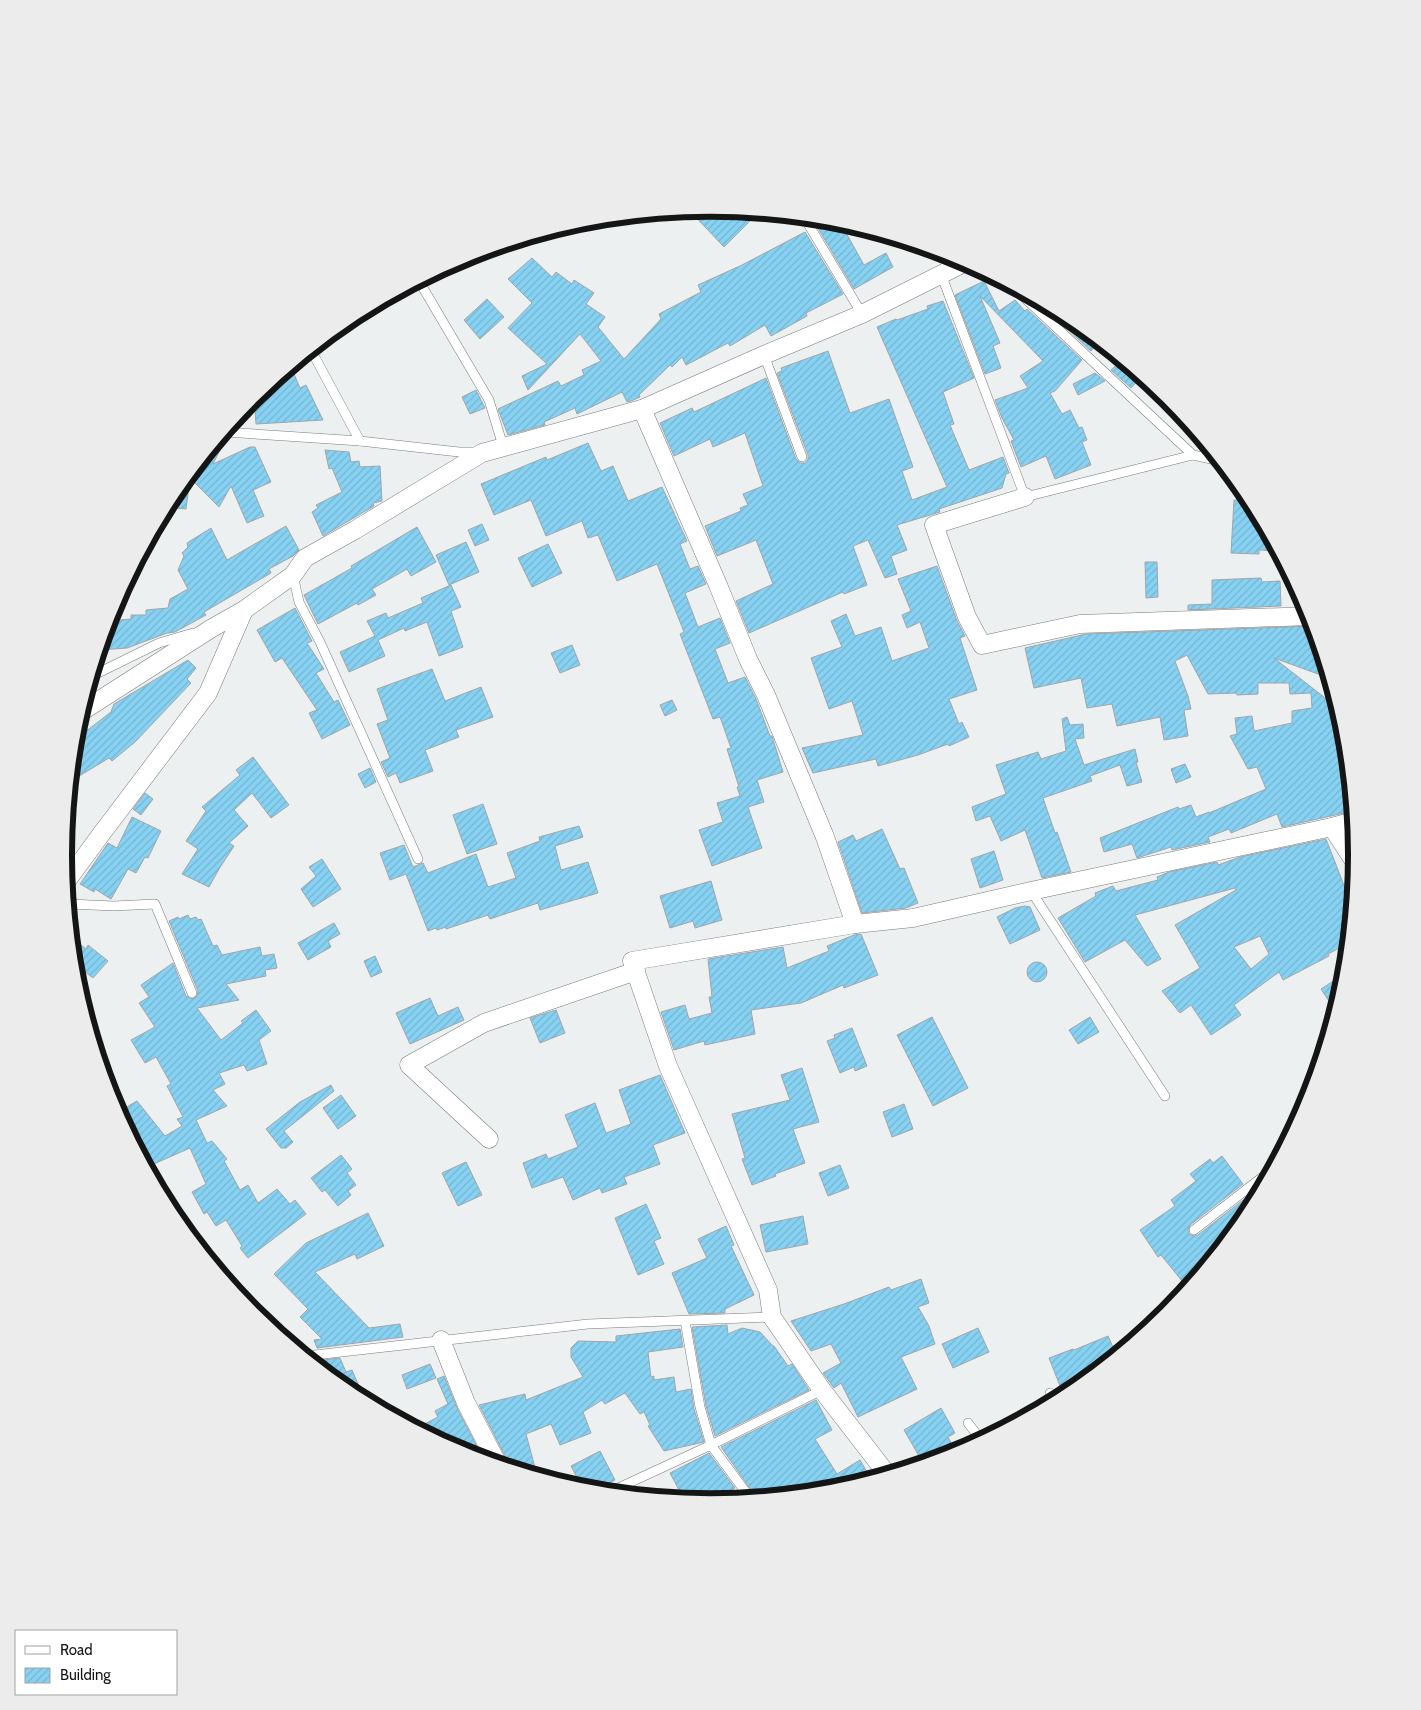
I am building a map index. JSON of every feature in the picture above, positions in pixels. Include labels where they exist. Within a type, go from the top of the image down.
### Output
[{"type":"street","points":[[91,706],[212,628],[244,610],[293,575],[305,558],[355,530],[482,452],[642,409],[862,314],[956,267]]},
{"type":"street","points":[[642,409],[748,659],[766,695],[825,837],[855,924]]},
{"type":"street","points":[[1025,497],[934,525],[967,617],[982,645],[1080,624],[1302,616]]},
{"type":"street","points":[[73,873],[208,693],[244,610]]},
{"type":"street","points":[[883,1469],[822,1390],[772,1317],[768,1290],[668,1066],[632,961],[855,924],[913,918],[1347,823]]},
{"type":"street","points":[[1332,827],[1348,852]]},
{"type":"street","points":[[489,1139],[409,1065],[484,1023],[636,971]]},
{"type":"street","points":[[441,1340],[466,1403],[491,1454]]},
{"type":"lane","points":[[808,224],[862,314]]},
{"type":"lane","points":[[941,274],[1025,497],[1193,455],[1210,459]]},
{"type":"lane","points":[[422,286],[489,400],[503,446]]},
{"type":"lane","points":[[1028,301],[1193,455]]},
{"type":"lane","points":[[764,355],[802,457]]},
{"type":"lane","points":[[314,356],[360,441]]},
{"type":"lane","points":[[234,430],[459,452],[482,452]]},
{"type":"lane","points":[[293,575],[299,602],[320,642],[418,859]]},
{"type":"lane","points":[[99,672],[159,643],[212,628]]},
{"type":"lane","points":[[1031,891],[1165,1096]]},
{"type":"lane","points":[[75,904],[114,906],[155,904],[192,993]]},
{"type":"lane","points":[[1194,1230],[1260,1179]]},
{"type":"lane","points":[[315,1355],[588,1324],[772,1317]]},
{"type":"lane","points":[[685,1321],[700,1407],[711,1445],[746,1492]]},
{"type":"lane","points":[[621,1487],[822,1390]]},
{"type":"lane","points":[[968,1423],[977,1434]]},
{"type":"building","points":[[696,217],[753,218],[724,247]]},
{"type":"building","points":[[817,226],[845,232],[864,265],[886,253],[893,267],[854,289]]},
{"type":"building","points":[[805,232],[843,294],[806,313],[807,316],[771,336],[765,325],[730,346],[728,343],[686,365],[682,357],[672,367],[670,365],[639,395],[640,397],[631,401],[627,402],[622,392],[577,414],[575,408],[544,422],[545,425],[508,435],[498,409],[558,381],[561,386],[584,375],[582,370],[601,361],[580,334],[528,390],[522,376],[547,364],[508,328],[532,303],[508,279],[532,258],[552,277],[556,272],[572,284],[574,280],[594,293],[586,304],[605,317],[598,327],[624,359],[661,319],[659,314],[701,292],[698,285],[742,265]]},
{"type":"building","points":[[984,281],[999,311],[1015,300],[1025,311],[1027,309],[1082,360],[1055,391],[1050,393],[1062,414],[1070,410],[1079,428],[1082,427],[1087,440],[1082,442],[1091,465],[1055,479],[1046,456],[1021,467],[1011,441],[1014,440],[995,400],[1028,388],[1020,376],[1043,361],[980,296],[1000,343],[993,346],[1001,368],[985,374],[955,295]]},
{"type":"building","points":[[487,299],[504,317],[480,339],[464,320]]},
{"type":"building","points":[[943,301],[974,378],[943,392],[954,424],[950,425],[969,470],[1003,457],[1009,473],[1006,474],[1002,488],[939,509],[940,512],[897,525],[907,550],[891,556],[897,574],[885,578],[868,540],[853,546],[867,585],[844,594],[843,592],[749,633],[736,601],[773,584],[756,540],[717,556],[705,526],[741,511],[740,508],[748,505],[743,494],[763,486],[745,433],[713,447],[710,439],[674,456],[660,423],[692,408],[694,412],[766,378],[796,459],[800,463],[805,463],[808,455],[777,373],[782,371],[781,368],[828,351],[850,413],[889,399],[913,467],[902,471],[912,500],[947,487],[877,327],[928,309],[927,306]]},
{"type":"building","points":[[1058,320],[1095,346],[1091,351]]},
{"type":"building","points":[[1118,364],[1137,381],[1131,388],[1111,370]]},
{"type":"building","points":[[293,372],[300,388],[306,385],[323,420],[256,424],[255,408]]},
{"type":"building","points":[[1095,373],[1105,381],[1078,395],[1073,384]]},
{"type":"building","points":[[476,390],[485,408],[470,414],[462,397]]},
{"type":"building","points":[[223,443],[213,464],[250,447],[255,447],[271,482],[253,490],[264,516],[247,523],[231,486],[219,507],[194,482]]},
{"type":"building","points":[[588,443],[601,471],[613,466],[628,501],[662,487],[687,541],[680,544],[690,569],[698,566],[706,584],[685,593],[698,627],[720,618],[730,643],[715,649],[728,683],[745,677],[756,699],[770,736],[772,736],[783,772],[757,780],[764,802],[748,807],[762,848],[712,866],[699,830],[723,822],[717,803],[740,796],[737,787],[739,787],[727,749],[731,748],[720,717],[713,719],[680,634],[684,632],[657,564],[617,581],[598,535],[588,538],[582,521],[546,536],[531,500],[494,515],[481,484],[546,457],[547,460]]},
{"type":"building","points":[[325,450],[349,452],[351,462],[359,461],[360,467],[380,466],[382,501],[373,503],[374,506],[323,536],[312,512],[318,508],[316,505],[342,492],[332,468],[329,469]]},
{"type":"building","points":[[189,489],[186,509],[176,508]]},
{"type":"building","points":[[1234,500],[1241,500],[1271,551],[1259,550],[1259,554],[1231,553]]},
{"type":"building","points":[[482,524],[489,540],[475,546],[468,530]]},
{"type":"building","points":[[286,526],[299,550],[293,556],[269,569],[271,573],[204,612],[206,615],[175,632],[167,633],[127,648],[106,650],[117,620],[131,619],[131,615],[146,615],[146,610],[168,608],[170,599],[188,589],[178,570],[184,556],[182,553],[188,547],[187,543],[211,528],[227,560]]},
{"type":"building","points":[[417,527],[436,562],[411,576],[407,569],[372,589],[376,595],[318,624],[304,595],[352,568],[351,566]]},
{"type":"building","points":[[466,542],[479,572],[449,585],[436,555]]},
{"type":"building","points":[[548,544],[562,573],[532,587],[518,558]]},
{"type":"building","points":[[1145,562],[1157,562],[1158,597],[1146,598]]},
{"type":"building","points":[[937,566],[957,621],[965,636],[960,638],[977,690],[949,699],[959,724],[962,722],[969,737],[949,746],[948,744],[878,766],[876,759],[813,773],[802,748],[863,735],[852,701],[829,709],[811,658],[842,647],[831,621],[846,614],[855,636],[881,627],[892,661],[929,648],[920,622],[907,628],[902,615],[911,611],[898,579]]},
{"type":"building","points":[[1261,578],[1262,582],[1280,581],[1281,606],[1188,610],[1188,605],[1212,604],[1212,580]]},
{"type":"building","points":[[451,585],[461,607],[451,611],[463,647],[439,656],[427,622],[405,631],[404,628],[378,640],[385,656],[349,672],[340,652],[375,636],[367,621],[386,613],[388,618],[423,603],[421,598]]},
{"type":"building","points":[[295,608],[312,641],[307,643],[324,669],[316,673],[334,702],[338,700],[350,725],[322,739],[309,713],[317,710],[282,658],[275,662],[257,630]]},
{"type":"building","points":[[1306,626],[1323,676],[1274,658],[1329,701],[1343,772],[1347,812],[1282,827],[1277,814],[1231,833],[1229,829],[1208,837],[1210,842],[1172,850],[1171,847],[1137,858],[1132,844],[1104,852],[1100,838],[1178,807],[1179,809],[1191,805],[1196,817],[1266,789],[1257,767],[1248,769],[1230,736],[1237,734],[1235,718],[1252,716],[1254,731],[1292,723],[1292,711],[1312,708],[1311,693],[1290,694],[1289,683],[1258,683],[1258,694],[1208,694],[1187,655],[1175,661],[1191,709],[1184,710],[1188,736],[1164,740],[1160,717],[1117,726],[1112,704],[1087,708],[1081,678],[1034,688],[1025,648],[1086,634]]},
{"type":"building","points":[[572,645],[580,665],[560,673],[551,653]]},
{"type":"building","points":[[188,660],[196,668],[187,679],[191,683],[135,742],[112,761],[109,758],[78,777],[85,731],[111,712],[114,704]]},
{"type":"building","points":[[432,669],[445,701],[481,687],[493,717],[456,730],[459,737],[425,750],[433,771],[400,783],[396,773],[388,777],[381,762],[390,758],[377,724],[388,720],[377,689]]},
{"type":"building","points":[[672,700],[677,710],[665,716],[660,705]]},
{"type":"building","points":[[1067,717],[1070,725],[1083,724],[1084,738],[1075,739],[1084,765],[1135,749],[1138,762],[1136,762],[1142,782],[1127,786],[1120,765],[1090,776],[1092,781],[1043,798],[1071,872],[1042,878],[1025,830],[1001,841],[990,816],[976,821],[972,807],[1006,794],[996,765],[1038,752],[1041,759],[1066,751],[1062,719]]},
{"type":"building","points":[[253,757],[289,805],[271,818],[252,793],[234,810],[248,826],[229,843],[234,846],[209,887],[182,874],[198,849],[186,841],[206,811],[202,807],[240,775],[236,770]]},
{"type":"building","points":[[1185,764],[1191,777],[1176,783],[1171,769]]},
{"type":"building","points":[[370,768],[376,782],[365,788],[358,774]]},
{"type":"building","points":[[145,793],[153,799],[141,815],[133,809]]},
{"type":"building","points":[[483,804],[497,844],[467,854],[453,815]]},
{"type":"building","points":[[132,817],[161,831],[148,858],[145,857],[136,873],[128,869],[111,899],[95,889],[94,892],[80,884],[108,843],[117,848]]},
{"type":"building","points":[[579,826],[583,837],[555,846],[561,870],[588,862],[598,893],[540,910],[538,903],[490,919],[488,915],[446,929],[446,927],[437,930],[436,928],[428,931],[406,874],[390,880],[380,853],[404,845],[413,867],[423,863],[428,873],[476,854],[488,887],[516,878],[507,853],[540,841],[539,837]]},
{"type":"building","points":[[882,829],[900,869],[904,868],[918,903],[906,908],[862,913],[838,842],[853,835],[856,841]]},
{"type":"building","points":[[1326,839],[1347,897],[1341,947],[1328,954],[1329,956],[1283,980],[1279,972],[1234,1005],[1241,1015],[1211,1035],[1191,1005],[1180,1013],[1162,991],[1200,968],[1175,925],[1236,890],[1235,888],[1135,915],[1161,959],[1147,966],[1125,940],[1085,962],[1058,918],[1096,896],[1095,893],[1113,886],[1116,891],[1158,880],[1157,877],[1169,872],[1217,862],[1218,865],[1240,857]],"holes":[[[1260,936],[1269,954],[1251,969],[1234,947]]]},
{"type":"building","points":[[994,851],[1003,880],[980,888],[971,859]]},
{"type":"building","points":[[322,859],[341,889],[313,907],[301,889],[316,876],[309,867]]},
{"type":"building","points":[[711,881],[722,920],[695,928],[693,921],[670,928],[660,896]]},
{"type":"building","points":[[1030,907],[1040,930],[1010,944],[997,917],[1015,908]]},
{"type":"building","points":[[188,915],[190,919],[196,917],[198,920],[201,919],[213,946],[217,945],[222,955],[260,947],[262,956],[274,954],[277,968],[265,970],[266,976],[226,984],[239,1000],[197,1008],[221,1040],[256,1010],[271,1031],[259,1040],[267,1064],[247,1071],[244,1065],[219,1073],[225,1084],[213,1090],[227,1106],[196,1120],[207,1143],[212,1141],[227,1159],[224,1161],[240,1190],[248,1185],[258,1203],[277,1189],[290,1204],[295,1200],[306,1214],[248,1258],[240,1248],[242,1246],[226,1220],[216,1226],[207,1212],[204,1214],[192,1192],[206,1184],[190,1148],[153,1164],[125,1108],[137,1101],[165,1136],[182,1126],[177,1119],[183,1117],[167,1086],[171,1084],[156,1057],[145,1063],[131,1040],[155,1027],[139,1003],[149,997],[141,985],[173,963],[186,996],[192,999],[197,996],[198,991],[169,921],[178,917],[179,919]]},
{"type":"building","points":[[334,923],[340,934],[328,941],[331,947],[308,960],[298,943]]},
{"type":"building","points":[[861,934],[878,975],[844,988],[843,985],[801,1003],[751,1010],[755,1034],[705,1045],[704,1041],[674,1050],[661,1012],[685,1005],[689,1019],[712,1013],[709,997],[712,997],[708,959],[783,947],[787,968],[829,951],[827,946]]},
{"type":"building","points":[[79,943],[86,949],[88,945],[108,961],[93,978],[84,971]]},
{"type":"building","points":[[375,956],[382,972],[371,977],[364,961]]},
{"type":"building","points":[[1037,962],[1044,965],[1047,972],[1044,979],[1037,982],[1030,979],[1027,972],[1030,965]]},
{"type":"building","points":[[1336,979],[1331,1004],[1321,989]]},
{"type":"building","points":[[430,998],[438,1016],[458,1007],[464,1020],[410,1044],[396,1013]]},
{"type":"building","points":[[556,1010],[565,1033],[540,1043],[530,1018]]},
{"type":"building","points":[[932,1017],[968,1088],[933,1106],[897,1035]]},
{"type":"building","points":[[1090,1017],[1099,1032],[1078,1044],[1069,1030]]},
{"type":"building","points":[[852,1028],[867,1066],[855,1071],[854,1067],[840,1073],[827,1041],[835,1038],[834,1035]]},
{"type":"building","points":[[802,1068],[819,1122],[793,1129],[805,1163],[752,1185],[742,1159],[745,1158],[732,1114],[790,1100],[781,1075]]},
{"type":"building","points":[[660,1075],[685,1133],[653,1145],[660,1164],[624,1177],[627,1184],[602,1193],[600,1188],[573,1200],[563,1177],[532,1188],[523,1163],[546,1154],[548,1159],[578,1147],[565,1115],[595,1103],[606,1133],[631,1124],[619,1090]]},
{"type":"building","points":[[331,1085],[334,1091],[284,1131],[293,1142],[286,1148],[281,1148],[266,1129],[300,1102]]},
{"type":"building","points":[[341,1095],[356,1116],[338,1129],[323,1108]]},
{"type":"building","points":[[904,1104],[913,1129],[892,1137],[883,1112]]},
{"type":"building","points":[[341,1155],[352,1169],[347,1173],[356,1185],[348,1191],[351,1195],[338,1206],[325,1190],[322,1192],[311,1178]]},
{"type":"building","points":[[1222,1156],[1243,1184],[1190,1225],[1189,1234],[1198,1235],[1250,1195],[1217,1243],[1184,1283],[1161,1255],[1158,1257],[1140,1230],[1175,1206],[1171,1200],[1196,1181],[1190,1174],[1210,1159],[1213,1163]]},
{"type":"building","points":[[466,1162],[482,1195],[458,1206],[442,1173]]},
{"type":"building","points":[[840,1165],[849,1188],[828,1196],[819,1173]]},
{"type":"building","points":[[646,1204],[661,1238],[654,1241],[664,1264],[638,1275],[615,1218]]},
{"type":"building","points":[[368,1213],[384,1246],[357,1259],[355,1254],[315,1272],[369,1328],[400,1324],[403,1337],[317,1348],[314,1340],[322,1339],[300,1317],[308,1309],[274,1274],[306,1243]]},
{"type":"building","points":[[803,1216],[808,1244],[766,1252],[760,1225]]},
{"type":"building","points":[[726,1226],[734,1245],[731,1246],[754,1295],[725,1309],[725,1313],[689,1314],[672,1273],[707,1258],[698,1239]]},
{"type":"building","points":[[921,1279],[929,1303],[918,1307],[929,1326],[935,1344],[901,1357],[917,1389],[858,1417],[841,1383],[834,1388],[823,1373],[841,1363],[831,1344],[811,1351],[791,1321],[889,1287],[891,1290]]},
{"type":"building","points":[[727,1325],[728,1334],[742,1328],[760,1332],[774,1346],[788,1366],[792,1364],[809,1390],[715,1436],[706,1406],[692,1327]]},
{"type":"building","points":[[978,1328],[989,1352],[953,1368],[942,1344]]},
{"type":"building","points":[[680,1329],[683,1347],[648,1352],[651,1377],[654,1376],[654,1380],[674,1377],[676,1392],[691,1389],[694,1409],[704,1442],[664,1451],[648,1426],[650,1425],[644,1412],[640,1414],[625,1393],[605,1404],[602,1400],[583,1412],[591,1433],[560,1445],[551,1424],[526,1434],[535,1468],[506,1459],[479,1405],[525,1394],[526,1400],[583,1377],[571,1357],[571,1348],[578,1341],[616,1342],[616,1336]]},
{"type":"building","points":[[1108,1336],[1114,1349],[1061,1388],[1049,1358]]},
{"type":"building","points":[[340,1358],[346,1372],[352,1370],[359,1387],[324,1362],[323,1360]]},
{"type":"building","points":[[430,1364],[436,1378],[407,1389],[402,1375]]},
{"type":"building","points":[[444,1376],[457,1408],[478,1449],[423,1425],[438,1417],[435,1411],[448,1404],[437,1379]]},
{"type":"building","points":[[816,1400],[832,1430],[815,1439],[837,1474],[860,1460],[868,1473],[816,1484],[812,1482],[806,1486],[794,1488],[752,1492],[721,1447]]},
{"type":"building","points":[[941,1408],[955,1433],[948,1437],[952,1445],[920,1458],[904,1430]]},
{"type":"building","points":[[600,1451],[615,1480],[606,1484],[578,1479],[571,1466]]},
{"type":"building","points":[[709,1453],[735,1488],[726,1493],[684,1492],[683,1490],[680,1492],[670,1473]]}]
